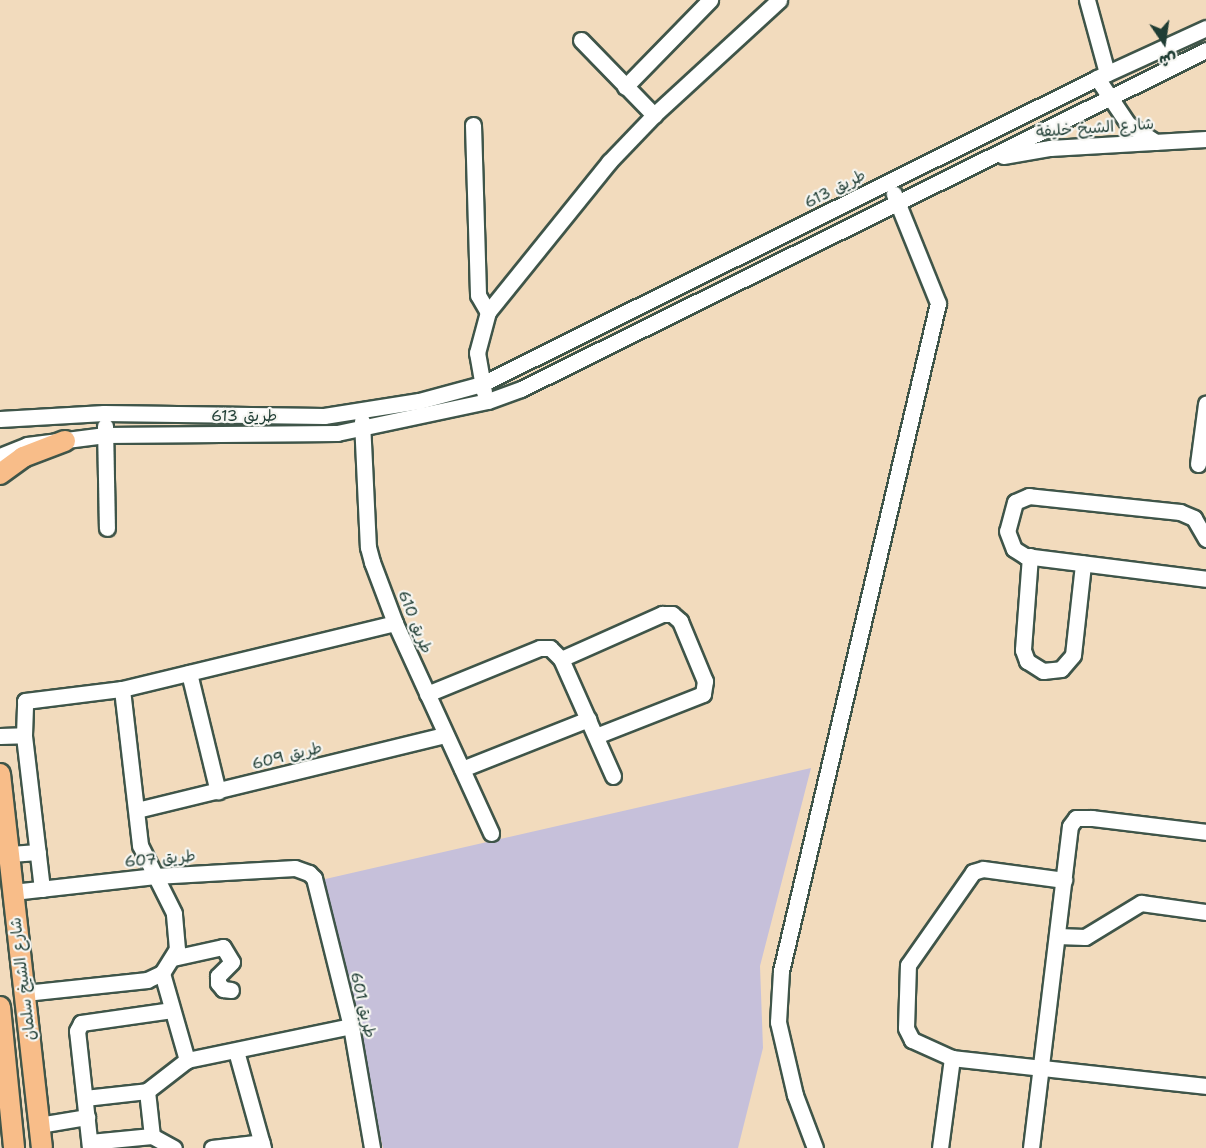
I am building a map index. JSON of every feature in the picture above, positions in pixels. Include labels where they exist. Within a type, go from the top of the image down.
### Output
[{"type":"main road","points":[[0,474],[23,457],[65,441]]},
{"type":"main road","name":"شارع الشيخ سلمان","points":[[0,774],[42,1148]]},
{"type":"main road","name":"شارع الشيخ سلمان","points":[[0,1007],[14,1148]]},
{"type":"street","points":[[625,87],[710,0]]},
{"type":"street","points":[[488,401],[482,384],[478,343],[488,312],[566,212],[654,115],[778,0]]},
{"type":"street","points":[[1087,0],[1108,99],[1128,124],[1156,142]]},
{"type":"street","name":"طريق 613","points":[[0,418],[104,413],[324,416],[419,401],[482,384],[1102,75],[1206,28]]},
{"type":"street","points":[[581,40],[654,115]]},
{"type":"street","name":"طريق 613","points":[[0,456],[27,446],[105,435],[303,434],[362,429],[488,401],[521,390],[1206,50]]},
{"type":"street","points":[[473,125],[478,295],[488,312]]},
{"type":"street","name":"شارع الشيخ خليفة","points":[[987,159],[1050,148],[1206,139]]},
{"type":"street","points":[[815,1148],[795,1095],[778,1022],[781,971],[938,303],[889,183]]},
{"type":"street","points":[[1198,464],[1206,404]]},
{"type":"street","name":"طريق 610","points":[[362,410],[368,547],[395,623],[492,833]]},
{"type":"street","points":[[104,413],[107,528]]},
{"type":"street","points":[[1206,539],[1194,518],[1180,512],[1029,496],[1015,502],[1007,531],[1014,549],[1029,556],[1206,579]]},
{"type":"street","points":[[1029,556],[1023,650],[1028,661],[1043,671],[1061,669],[1073,655],[1083,564]]},
{"type":"street","points":[[561,659],[662,614],[672,614],[680,621],[705,681],[703,694],[596,736]]},
{"type":"street","points":[[42,889],[24,735],[25,701],[122,688],[395,623]]},
{"type":"street","points":[[427,694],[540,648],[550,648],[561,659],[613,776]]},
{"type":"street","points":[[189,673],[218,792]]},
{"type":"street","points":[[25,993],[147,980],[162,973],[177,949],[174,914],[140,845],[122,688]]},
{"type":"street","points":[[462,769],[588,719]]},
{"type":"street","points":[[0,736],[24,735]]},
{"type":"street","name":"طريق 609","points":[[137,810],[445,735]]},
{"type":"street","points":[[1031,1148],[1070,826],[1076,818],[1206,832]]},
{"type":"street","points":[[10,854],[38,852]]},
{"type":"street","name":"طريق 607","points":[[13,892],[155,876],[295,868],[309,873]]},
{"type":"street","points":[[1064,879],[983,869],[973,872],[908,965],[906,1028],[912,1040],[952,1058],[1042,1066],[1206,1086]]},
{"type":"street","name":"طريق 601","points":[[309,873],[314,878],[351,1026],[372,1148]]},
{"type":"street","points":[[1057,936],[1085,937],[1141,903],[1206,912]]},
{"type":"street","points":[[173,958],[223,947],[232,962],[218,976],[218,983],[223,989],[231,990]]},
{"type":"street","points":[[162,973],[187,1060]]},
{"type":"street","points":[[172,1010],[81,1023],[77,1031],[90,1145],[152,1136],[174,1148]]},
{"type":"street","points":[[85,1098],[147,1091],[187,1060],[351,1026]]},
{"type":"street","points":[[212,1148],[262,1145],[236,1051]]},
{"type":"street","points":[[940,1148],[952,1058]]},
{"type":"street","points":[[147,1091],[152,1136]]},
{"type":"street","points":[[39,1125],[87,1117]]},
{"type":"shaded area","points":[[811,768],[760,966],[763,1048],[738,1148],[383,1148],[321,880]]}]
